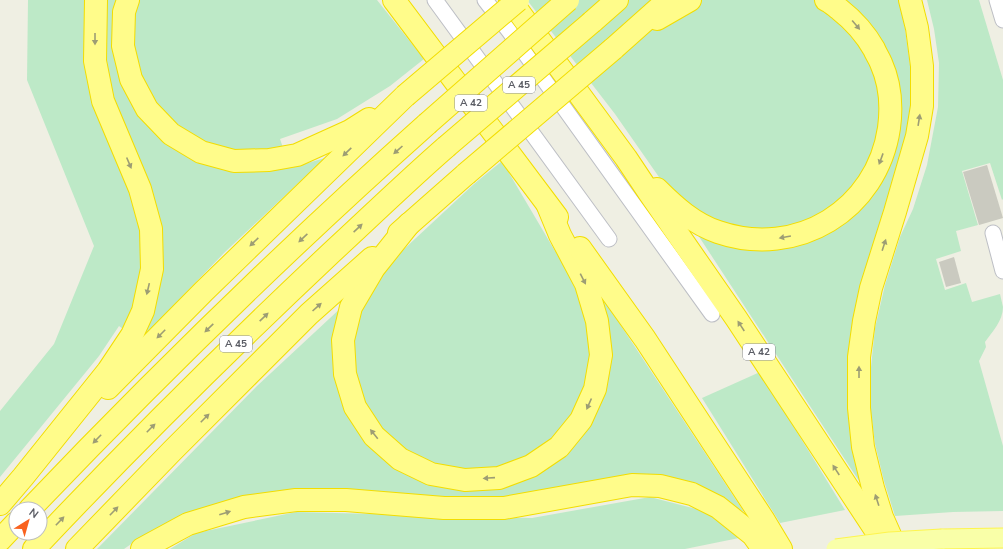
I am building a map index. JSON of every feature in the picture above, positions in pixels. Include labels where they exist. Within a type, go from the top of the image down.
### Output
[{"type":"highway","points":[[0,504],[108,371],[132,335],[143,311],[152,269],[152,229],[140,189],[103,101],[95,61],[96,0]]},
{"type":"highway","points":[[128,0],[124,12],[123,46],[131,79],[148,110],[172,134],[201,152],[234,161],[269,160],[297,155],[350,131],[405,96]]},
{"type":"highway","name":"A 42","points":[[394,0],[569,233],[645,339],[781,549]]},
{"type":"highway","name":"A 42","points":[[510,0],[626,158],[736,318],[888,549]]},
{"type":"highway","points":[[23,477],[100,396],[204,292],[405,96],[518,0]]},
{"type":"highway","name":"A 45","points":[[38,501],[103,432],[360,183],[568,0]]},
{"type":"highway","name":"A 45","points":[[34,549],[123,456],[208,371],[312,271],[418,172],[617,0]]},
{"type":"highway","points":[[77,549],[172,451],[309,314],[466,174],[621,43],[668,0]]},
{"type":"highway","points":[[621,43],[690,0]]},
{"type":"highway","points":[[626,158],[672,204],[693,220],[718,232],[744,239],[771,240],[797,235],[822,225],[845,210],[864,191],[878,168],[885,149],[891,116],[889,89],[881,63],[868,39],[851,18],[826,0]]},
{"type":"highway","points":[[896,549],[880,510],[863,447],[859,408],[859,357],[864,321],[871,288],[915,143],[922,106],[922,66],[917,28],[910,0]]},
{"type":"highway","points":[[410,224],[374,268],[351,307],[343,340],[345,374],[355,407],[374,436],[400,459],[412,465],[431,474],[465,480],[499,478],[531,466],[559,447],[581,420],[596,389],[601,355],[597,321],[586,284],[560,235],[548,206]]},
{"type":"highway","points":[[142,549],[188,524],[244,507],[296,500],[346,500],[444,508],[504,508],[632,485],[660,486],[692,494],[718,507],[753,535],[764,549]]},
{"type":"highway","points":[[0,540],[8,532]]},
{"type":"main road","points":[[836,549],[890,542],[1003,538]]},
{"type":"street","points":[[435,0],[609,239]]},
{"type":"street","points":[[485,0],[509,31],[712,314]]},
{"type":"street","points":[[997,0],[1003,20]]},
{"type":"street","points":[[993,233],[1003,271]]},
{"type":"green space","points":[[28,0],[377,0],[424,59],[390,86],[337,119],[280,139],[290,168],[325,158],[225,252],[139,341],[119,326],[99,356],[0,477],[0,411],[54,344],[94,246],[27,80]]},
{"type":"green space","points":[[527,0],[901,0],[915,100],[865,286],[852,400],[861,484],[675,200],[615,114]]},
{"type":"green space","points":[[927,0],[979,0],[1003,80],[1003,199],[1002,200],[990,163],[962,171],[978,225],[956,231],[961,251],[936,259],[945,290],[966,283],[972,302],[1000,294],[1003,312],[997,326],[985,342],[986,347],[979,361],[1003,446],[1003,511],[953,512],[895,516],[884,481],[875,444],[870,406],[871,367],[875,328],[885,285],[900,237],[913,209],[927,165],[938,107],[939,63],[934,29]]},
{"type":"green space","points":[[502,161],[568,273],[604,300],[744,512],[697,486],[506,500],[320,489],[212,505],[134,542],[124,549],[97,549],[257,386],[474,184]]},
{"type":"green space","points":[[760,372],[845,510],[780,523],[702,398]]},
{"type":"green space","points":[[650,497],[708,512],[739,538],[685,549],[170,549],[196,533],[296,512],[532,518]]},
{"type":"building","points":[[987,165],[1003,218],[979,225],[963,172]]},
{"type":"building","points":[[954,257],[961,283],[946,287],[939,262]]}]
